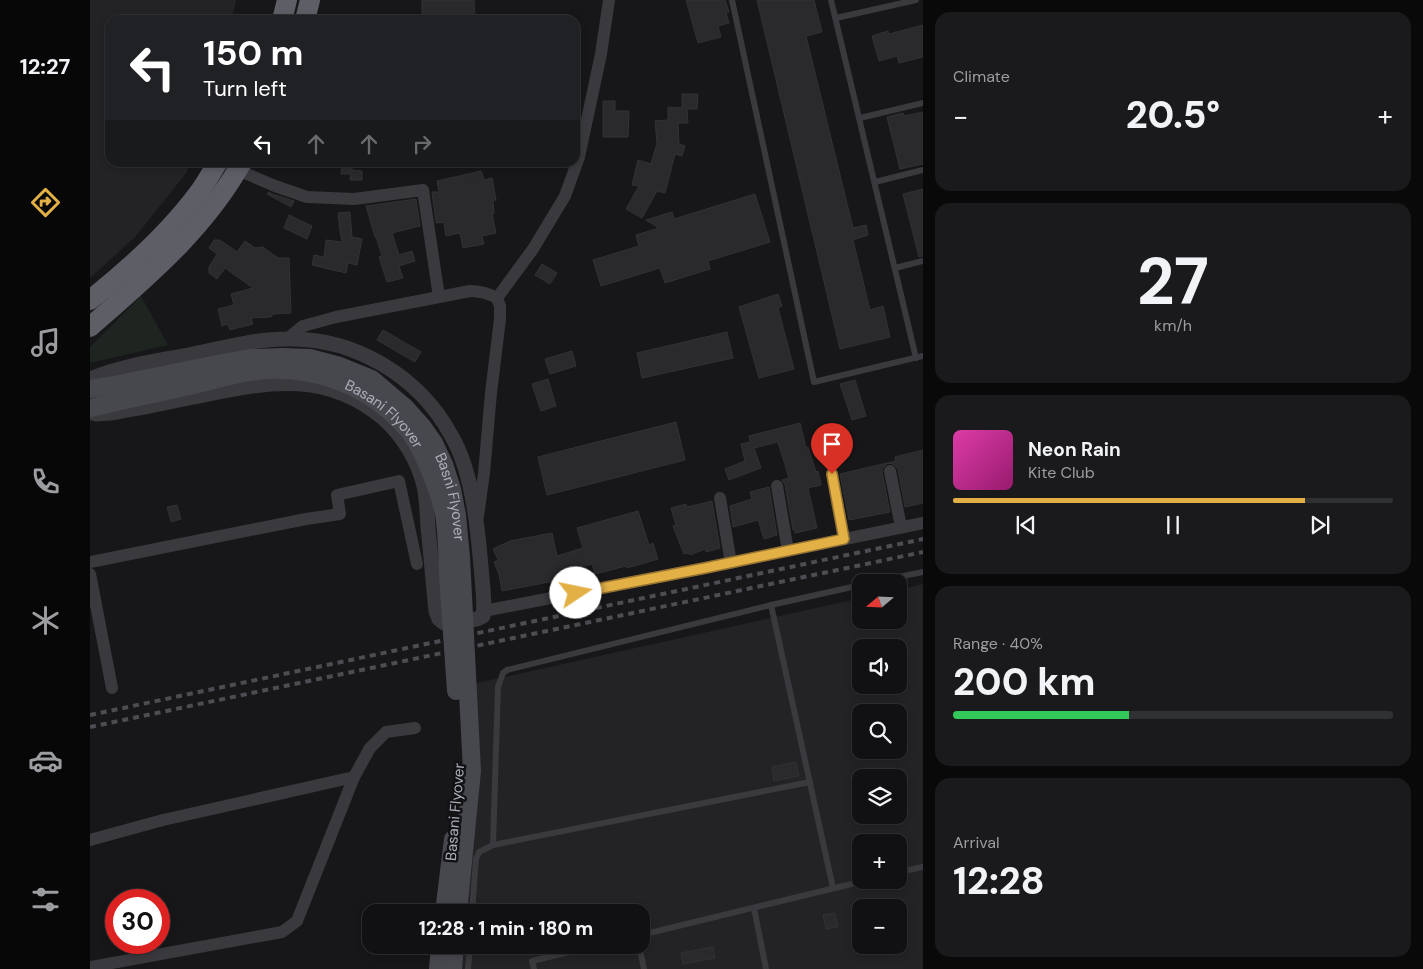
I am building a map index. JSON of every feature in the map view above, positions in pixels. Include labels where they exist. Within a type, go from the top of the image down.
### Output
[{"type":"highway","points":[[283,15],[287,0]]},
{"type":"highway","points":[[306,15],[310,0]]},
{"type":"highway","points":[[90,300],[120,276],[171,227],[198,194],[215,167]]},
{"type":"highway","points":[[90,327],[179,246],[203,220],[239,167]]},
{"type":"main road","name":"Basni Flyover","points":[[90,389],[251,358],[310,358],[340,366],[372,379],[405,407],[422,426],[434,443],[444,464],[452,489],[457,515],[461,557],[472,771],[459,904]]},
{"type":"main road","name":"Basani Flyover","points":[[90,408],[236,374],[267,370],[295,371],[337,380],[356,389],[380,403],[407,429],[418,445],[436,486],[444,514],[459,726],[460,766],[459,794],[445,904]]},
{"type":"main road","points":[[438,969],[439,954]]},
{"type":"main road","points":[[453,969],[454,954]]},
{"type":"street","points":[[580,152],[601,54],[609,0]]},
{"type":"street","points":[[242,167],[275,186],[307,197],[354,199],[424,190],[439,297]]},
{"type":"street","points":[[497,298],[533,249],[565,196],[575,167]]},
{"type":"street","points":[[287,339],[303,326],[336,317],[470,291],[481,291],[497,298],[500,306],[500,319],[484,473],[477,521]]},
{"type":"street","points":[[90,379],[119,369],[260,341],[287,339],[318,340],[345,346],[377,360],[414,386],[428,401],[441,418],[458,448],[470,484],[477,521],[483,616],[477,619],[444,623],[439,619],[436,611],[424,487],[417,464],[394,428],[359,400],[333,390],[309,384],[290,382],[237,388],[111,413],[96,414],[90,412]]},
{"type":"street","points":[[890,471],[900,527]]},
{"type":"street","points":[[832,474],[844,539]]},
{"type":"street","points":[[90,562],[306,519],[340,514],[337,495],[399,481],[417,564]]},
{"type":"street","points":[[777,486],[788,551]]},
{"type":"street","points":[[720,498],[731,563]]},
{"type":"street","points":[[484,610],[731,563],[923,523]]},
{"type":"street","points":[[90,574],[112,688]]},
{"type":"street","points":[[94,969],[90,967],[282,932],[297,921],[354,777],[370,748],[386,732],[415,728]]},
{"type":"street","points":[[90,840],[162,820],[354,777]]},
{"type":"lane","points":[[732,0],[814,382],[920,357],[895,268],[832,0]]},
{"type":"lane","points":[[836,18],[916,0]]},
{"type":"lane","points":[[860,118],[923,103]]},
{"type":"lane","points":[[875,182],[923,170]]},
{"type":"lane","points":[[895,268],[923,261]]},
{"type":"lane","points":[[908,575],[923,572]]},
{"type":"lane","points":[[493,845],[498,687],[503,673],[507,670],[852,587]]},
{"type":"lane","points":[[771,605],[833,888]]},
{"type":"lane","points":[[473,904],[476,859],[480,852],[493,845],[810,782]]},
{"type":"lane","points":[[907,870],[923,867]]},
{"type":"lane","points":[[650,933],[852,884]]},
{"type":"lane","points":[[754,908],[766,969]]},
{"type":"lane","points":[[468,969],[469,954]]},
{"type":"lane","points":[[534,969],[532,961],[561,954]]},
{"type":"lane","points":[[641,954],[644,969]]},
{"type":"shaded area","points":[[90,0],[236,0],[233,15],[105,15],[105,167],[189,167],[187,172],[135,237],[90,278]]},
{"type":"shaded area","points":[[141,296],[168,345],[90,363],[90,347]]},
{"type":"shaded area","points":[[923,584],[923,969],[450,969],[451,954],[650,954],[650,904],[454,904],[468,685],[852,600],[852,629],[908,629],[908,588]]},
{"type":"building","points":[[422,0],[474,0],[475,15],[422,15]]},
{"type":"building","points":[[686,0],[725,0],[729,12],[726,13],[729,23],[718,26],[721,37],[698,43]]},
{"type":"building","points":[[757,0],[814,0],[822,32],[806,36],[853,228],[866,225],[868,235],[853,240],[870,310],[883,306],[890,337],[840,349]]},
{"type":"building","points":[[923,25],[923,57],[899,63],[897,56],[879,61],[872,36],[888,31],[889,34]]},
{"type":"building","points":[[682,94],[698,94],[697,109],[687,109],[688,123],[678,123],[679,144],[685,146],[682,156],[675,154],[665,193],[657,191],[642,218],[626,209],[639,186],[632,185],[638,160],[651,164],[657,143],[655,121],[668,120],[668,107],[682,108]]},
{"type":"building","points":[[603,101],[615,101],[615,111],[629,111],[628,137],[603,137]]},
{"type":"building","points":[[923,112],[923,164],[900,169],[887,117],[903,113],[904,116]]},
{"type":"building","points":[[342,167],[352,167],[352,170],[362,171],[362,180],[350,180],[351,174],[341,174]]},
{"type":"building","points":[[481,171],[484,180],[492,178],[496,200],[493,200],[494,214],[492,214],[496,233],[482,236],[484,244],[463,248],[460,233],[446,236],[444,222],[436,223],[432,192],[439,192],[437,181]]},
{"type":"building","points":[[923,189],[923,256],[919,257],[903,194]]},
{"type":"building","points":[[269,192],[294,201],[291,207],[267,194]]},
{"type":"building","points":[[755,194],[770,242],[708,261],[710,269],[665,283],[660,268],[601,286],[593,260],[639,246],[636,235],[659,228],[646,220],[672,212],[674,219]]},
{"type":"building","points":[[416,199],[420,226],[392,233],[399,255],[412,251],[415,261],[399,266],[403,278],[387,282],[379,257],[382,256],[366,206]]},
{"type":"building","points":[[350,212],[352,237],[362,239],[357,265],[348,263],[346,273],[312,265],[314,255],[324,257],[326,240],[342,242],[338,213]]},
{"type":"building","points":[[289,215],[312,226],[307,239],[284,228]]},
{"type":"building","points":[[214,240],[220,240],[237,252],[245,241],[255,248],[263,247],[278,258],[289,258],[291,313],[251,318],[253,324],[230,330],[228,324],[222,326],[218,309],[234,305],[231,294],[253,288],[225,268],[217,279],[209,273],[209,267],[217,254],[209,248]]},
{"type":"building","points":[[542,264],[557,273],[550,284],[535,275]]},
{"type":"building","points":[[778,294],[782,306],[778,308],[794,369],[759,378],[739,307]]},
{"type":"building","points":[[383,330],[421,352],[415,362],[377,340]]},
{"type":"building","points":[[727,332],[733,358],[642,378],[637,353]]},
{"type":"building","points":[[572,351],[576,366],[550,374],[545,359]]},
{"type":"building","points":[[548,379],[556,406],[541,411],[532,384]]},
{"type":"building","points":[[855,380],[866,416],[852,420],[840,384]]},
{"type":"building","points":[[676,422],[685,460],[547,495],[538,457]]},
{"type":"building","points":[[800,423],[806,448],[808,447],[816,472],[818,471],[821,485],[808,488],[817,528],[795,533],[785,485],[782,480],[789,478],[778,442],[754,448],[761,468],[729,480],[725,469],[745,461],[741,444],[750,442],[749,436]]},
{"type":"building","points":[[923,450],[923,503],[905,507],[898,469],[893,464],[888,463],[882,472],[890,512],[849,520],[840,474],[896,461],[895,457]]},
{"type":"building","points":[[769,487],[777,535],[764,539],[758,520],[733,527],[730,506],[752,499],[750,492]]},
{"type":"building","points":[[712,501],[720,548],[706,552],[705,549],[690,555],[689,553],[684,554],[673,526],[676,525],[671,508],[686,504],[687,507]]},
{"type":"building","points":[[177,505],[181,519],[171,522],[167,507]]},
{"type":"building","points":[[638,511],[649,545],[653,543],[658,559],[627,568],[626,566],[595,574],[592,564],[559,574],[560,580],[502,591],[499,574],[494,562],[498,560],[493,549],[510,541],[552,533],[557,556],[583,548],[577,528]]},
{"type":"building","points":[[796,762],[799,776],[774,781],[772,767]]},
{"type":"building","points":[[835,913],[838,927],[826,929],[823,915]]},
{"type":"building","points":[[713,947],[715,958],[683,964],[681,953]]},
{"type":"railway","points":[[90,715],[923,539]]},
{"type":"railway","points":[[90,727],[923,552]]},
{"type":"route","points":[[576,593],[844,539],[832,474]]}]
